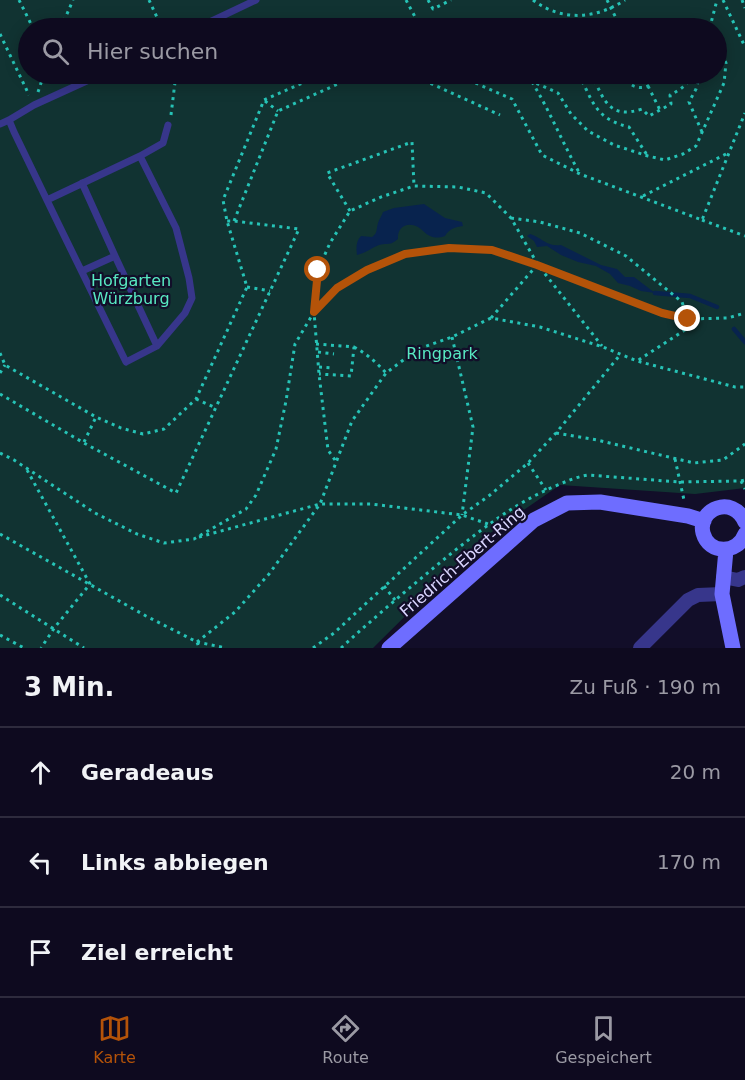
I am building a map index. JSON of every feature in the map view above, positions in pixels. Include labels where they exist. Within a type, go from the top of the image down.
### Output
[{"type":"main road","name":"Friedrich-Ebert-Ring","points":[[389,648],[534,520],[567,503],[600,502],[688,516],[704,521]]},
{"type":"main road","points":[[744,518],[738,511],[731,508],[715,508],[704,521],[703,533],[712,546],[721,550],[734,548],[745,534]]},
{"type":"main road","points":[[726,550],[722,594],[733,648]]},
{"type":"street","points":[[723,577],[738,580],[745,577]]},
{"type":"street","points":[[640,648],[688,600],[698,595],[722,594]]},
{"type":"lane","points":[[218,18],[256,0]]},
{"type":"lane","points":[[0,124],[34,105],[80,84]]},
{"type":"lane","points":[[9,120],[126,362],[157,346],[185,313],[192,298],[176,228],[140,156]]},
{"type":"lane","points":[[47,200],[163,143],[168,125]]},
{"type":"lane","points":[[82,183],[157,346]]},
{"type":"lane","points":[[82,271],[115,256]]},
{"type":"path","points":[[19,0],[28,18]]},
{"type":"path","points":[[65,18],[73,0]]},
{"type":"path","points":[[148,0],[157,18]]},
{"type":"path","points":[[406,0],[416,18]]},
{"type":"path","points":[[429,0],[432,9],[451,0]]},
{"type":"path","points":[[533,0],[542,7],[564,15],[588,16],[611,9],[625,0]]},
{"type":"path","points":[[607,0],[616,18]]},
{"type":"path","points":[[712,18],[717,0]]},
{"type":"path","points":[[723,0],[745,47]]},
{"type":"path","points":[[742,0],[745,8]]},
{"type":"path","points":[[0,34],[18,72]]},
{"type":"path","points":[[24,84],[34,105]]},
{"type":"path","points":[[168,125],[175,84]]},
{"type":"path","points":[[234,221],[278,111],[338,84]]},
{"type":"path","points":[[433,84],[500,115]]},
{"type":"path","points":[[478,84],[512,99],[542,155],[580,174],[745,236]]},
{"type":"path","points":[[533,84],[580,174]]},
{"type":"path","points":[[539,84],[558,93],[571,114],[588,131],[614,145],[665,160],[683,154],[696,146],[724,84]]},
{"type":"path","points":[[583,84],[594,106],[605,117],[629,126],[648,156]]},
{"type":"path","points":[[597,84],[609,106],[624,112],[642,110],[650,116],[671,104],[670,94],[686,84]]},
{"type":"path","points":[[631,84],[635,87],[651,84]]},
{"type":"path","points":[[697,84],[689,102],[702,132]]},
{"type":"path","points":[[648,86],[660,110]]},
{"type":"path","points":[[264,100],[278,111]]},
{"type":"path","points":[[702,220],[745,113]]},
{"type":"path","points":[[350,211],[327,173],[412,142],[414,186]]},
{"type":"path","points":[[642,197],[730,152]]},
{"type":"path","points":[[335,461],[328,450],[318,367],[314,312],[318,270],[330,243],[350,211],[381,197],[414,186],[458,187],[486,193],[511,218],[537,265],[603,347]]},
{"type":"path","points":[[511,218],[540,222],[580,233],[626,256],[682,302],[688,319],[688,328],[637,361]]},
{"type":"path","points":[[0,394],[176,493],[299,229],[227,221]]},
{"type":"path","points":[[194,538],[246,509],[256,495],[276,449],[295,344],[314,312],[337,288],[367,270],[405,254],[449,248],[492,250],[662,313],[688,319],[728,318],[745,313]]},
{"type":"path","points":[[197,642],[235,612],[249,597],[269,574],[320,504],[352,421],[386,373],[418,349],[452,337],[491,318],[537,265]]},
{"type":"path","points":[[247,287],[270,291]]},
{"type":"path","points":[[491,318],[540,327],[603,347],[637,361],[735,387],[745,387]]},
{"type":"path","points":[[452,337],[473,427],[462,514]]},
{"type":"path","points":[[316,344],[354,347],[374,360],[386,373]]},
{"type":"path","points":[[319,374],[351,376],[354,347]]},
{"type":"path","points":[[317,352],[334,354]]},
{"type":"path","points":[[313,648],[334,633],[462,514],[490,495],[528,463],[556,433],[620,355]]},
{"type":"path","points":[[0,373],[5,365]]},
{"type":"path","points":[[318,367],[333,368]]},
{"type":"path","points":[[196,399],[216,408]]},
{"type":"path","points":[[84,443],[96,417]]},
{"type":"path","points":[[556,433],[597,440],[694,463],[723,460],[745,444]]},
{"type":"path","points":[[0,453],[95,513],[137,534],[164,543],[194,538],[320,504],[371,504],[462,514],[489,524]]},
{"type":"path","points":[[675,459],[679,482]]},
{"type":"path","points":[[528,463],[546,490]]},
{"type":"path","points":[[25,467],[90,584]]},
{"type":"path","points":[[341,648],[395,600],[504,513],[535,495],[577,477],[588,475],[679,482],[743,480],[745,489]]},
{"type":"path","points":[[0,534],[197,642],[226,648]]},
{"type":"path","points":[[41,648],[90,584]]},
{"type":"path","points":[[384,586],[395,600]]},
{"type":"path","points":[[0,596],[84,648]]},
{"type":"path","points":[[0,635],[24,648]]},
{"type":"path","points":[[197,642],[199,648]]},
{"type":"green space","name":"Ringpark","points":[[0,0],[745,0],[745,488],[695,494],[560,485],[486,536],[373,648],[0,648]]},
{"type":"water","points":[[424,204],[445,218],[462,222],[463,226],[452,229],[445,236],[437,238],[428,235],[414,225],[407,225],[399,231],[398,239],[390,244],[379,245],[357,255],[359,238],[374,235],[383,212],[394,208]]},
{"type":"water","points":[[530,234],[548,243],[561,245],[601,265],[617,269],[625,277],[634,277],[655,293],[618,283],[610,274],[596,266],[578,262],[547,246],[537,247],[534,241],[527,236]]},
{"type":"waterway","points":[[655,293],[690,296],[717,307]]},
{"type":"waterway","points":[[734,329],[745,342]]},
{"type":"route","points":[[318,270],[314,312],[337,288],[367,270],[405,254],[449,248],[492,250],[662,313],[688,319]]},
{"type":"park label","name":"Hofgarten Würzburg","points":[[131,289]]}]
